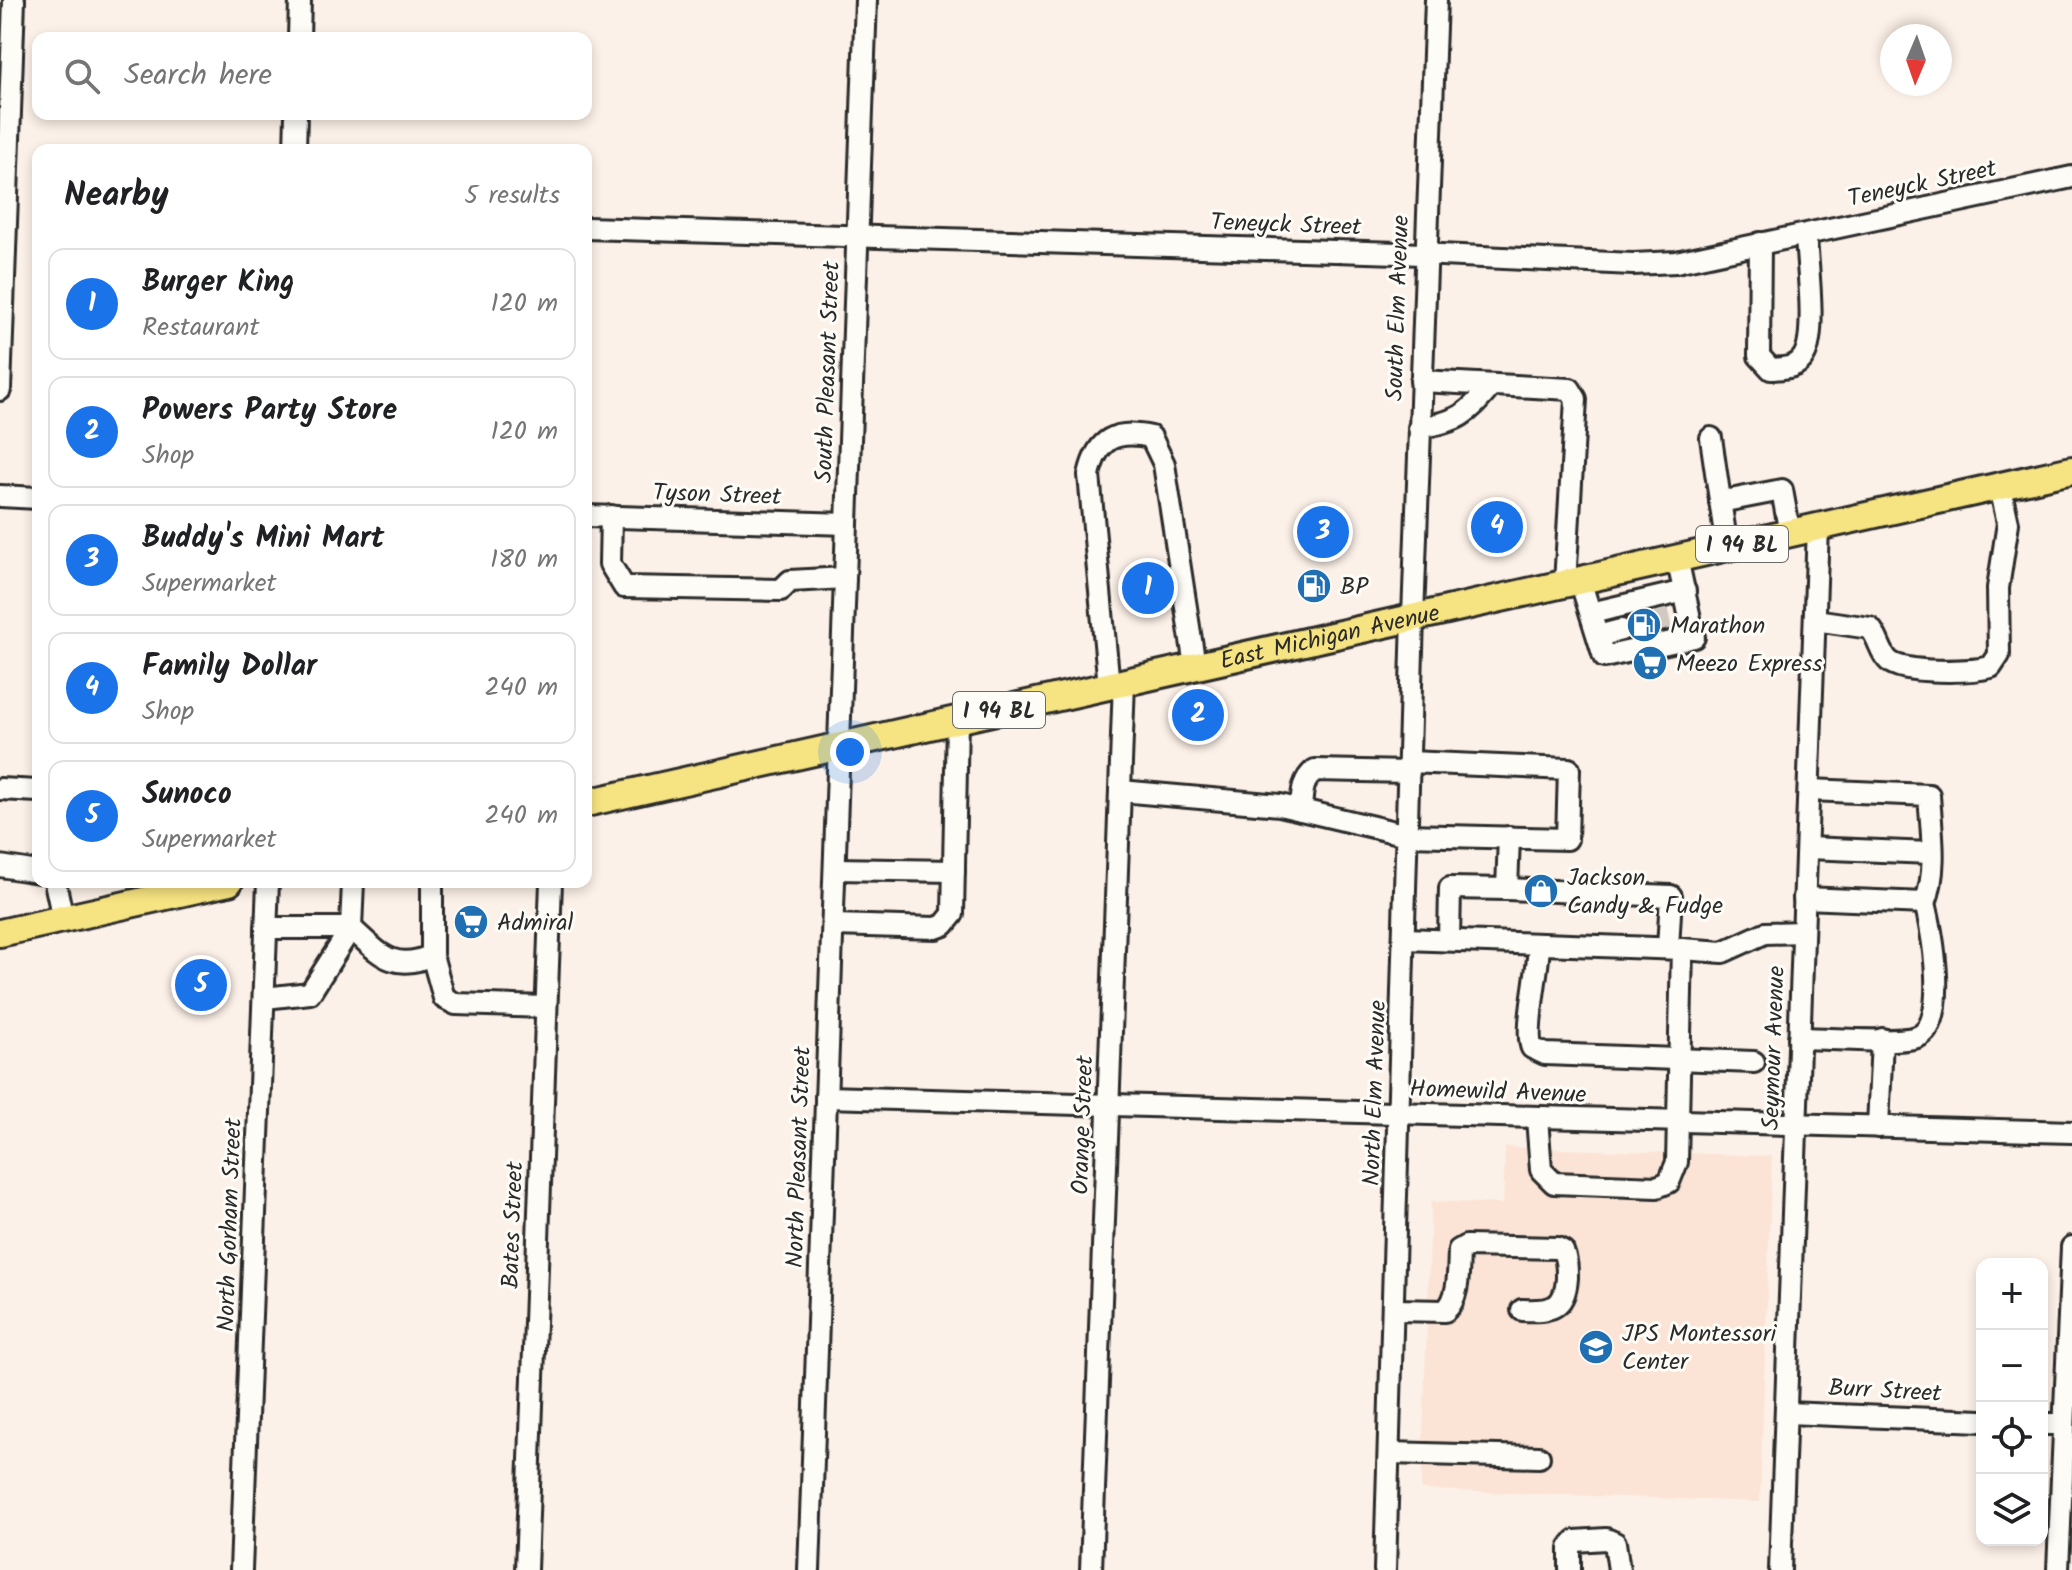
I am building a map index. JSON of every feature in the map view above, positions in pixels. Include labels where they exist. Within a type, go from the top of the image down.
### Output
[{"type":"main road","name":"East Michigan Avenue","points":[[592,802],[2072,470]]},
{"type":"main road","points":[[0,933],[202,888]]},
{"type":"street","points":[[0,390],[14,0]]},
{"type":"street","points":[[299,32],[300,0]]},
{"type":"street","name":"South Pleasant Street","points":[[840,747],[866,0]]},
{"type":"street","name":"South Elm Avenue","points":[[1413,617],[1436,0]]},
{"type":"street","points":[[295,144],[296,120]]},
{"type":"street","name":"Teneyck Street","points":[[592,228],[1425,254],[1633,264],[1676,262],[2072,177]]},
{"type":"street","points":[[1760,243],[1759,356],[1771,369],[1791,368],[1804,358],[1809,341],[1806,236]]},
{"type":"street","points":[[1421,381],[1570,389],[1576,399],[1573,582],[1591,613],[1604,657],[1694,637],[1683,616],[1685,591],[1677,558]]},
{"type":"street","points":[[1419,428],[1460,418],[1492,385]]},
{"type":"street","name":"Orange Street","points":[[1091,1570],[1120,791],[1116,684],[1089,475],[1094,454],[1107,440],[1132,433],[1151,437],[1164,464],[1195,666]]},
{"type":"street","points":[[1711,438],[1727,548]]},
{"type":"street","points":[[1815,620],[1870,628],[1888,661],[1898,667],[1966,670],[1991,667],[1999,655],[1998,588],[2008,523],[2000,487]]},
{"type":"street","points":[[1720,502],[1782,490],[1790,534]]},
{"type":"street","points":[[0,496],[32,498]]},
{"type":"street","name":"Tyson Street","points":[[592,516],[847,524]]},
{"type":"street","points":[[611,516],[610,564],[624,587],[781,590],[790,581],[845,578]]},
{"type":"street","name":"Seymour Avenue","points":[[1780,1570],[1818,527]]},
{"type":"street","points":[[1591,613],[1685,591]]},
{"type":"street","name":"North Elm Avenue","points":[[1385,1570],[1413,617]]},
{"type":"street","points":[[1598,636],[1621,630]]},
{"type":"street","points":[[833,925],[944,925],[953,914],[957,720]]},
{"type":"street","name":"North Pleasant Street","points":[[809,1570],[840,747]]},
{"type":"street","points":[[1120,791],[1162,792],[1301,810],[1407,835],[1567,839],[1569,769],[1409,767],[1315,770],[1307,776],[1303,786],[1301,810]]},
{"type":"street","points":[[0,789],[32,791]]},
{"type":"street","points":[[1799,1038],[1917,1037],[1934,1021],[1935,939],[1925,903],[1929,892],[1931,853],[1929,795],[1809,790]]},
{"type":"street","points":[[1507,889],[1509,837]]},
{"type":"street","points":[[1807,848],[1931,853]]},
{"type":"street","points":[[0,866],[32,871]]},
{"type":"street","points":[[835,869],[954,871]]},
{"type":"street","points":[[56,888],[63,919]]},
{"type":"street","name":"North Gorham Street","points":[[241,1570],[268,888]]},
{"type":"street","points":[[265,998],[310,993],[351,928],[353,888]]},
{"type":"street","points":[[432,888],[432,955],[444,998],[456,1004],[546,1007]]},
{"type":"street","name":"Bates Street","points":[[526,1570],[551,888]]},
{"type":"street","points":[[1449,940],[1450,888],[1671,896],[1679,1058],[1677,1162],[1669,1182],[1657,1187],[1565,1186],[1545,1178],[1541,1170],[1537,1118]]},
{"type":"street","points":[[1804,898],[1925,903]]},
{"type":"street","points":[[266,928],[351,928],[388,961],[416,962],[432,955]]},
{"type":"street","points":[[1405,939],[1723,952],[1765,933],[1803,932]]},
{"type":"street","points":[[1539,944],[1537,988],[1527,1039],[1532,1048],[1545,1054],[1754,1062]]},
{"type":"street","points":[[1878,1127],[1882,1039]]},
{"type":"street","name":"Homewild Avenue","points":[[826,1097],[2072,1132]]},
{"type":"street","points":[[1394,1310],[1445,1311],[1450,1307],[1456,1291],[1459,1250],[1466,1246],[1557,1248],[1563,1251],[1567,1261],[1566,1295],[1559,1306],[1547,1311],[1522,1310]]},
{"type":"street","points":[[2058,1570],[2072,1247]]},
{"type":"street","name":"Burr Street","points":[[1787,1413],[1976,1421]]},
{"type":"street","points":[[2048,1424],[2063,1424]]},
{"type":"street","points":[[1389,1453],[1539,1457]]},
{"type":"street","points":[[1570,1570],[1570,1548],[1575,1541],[1606,1539],[1615,1543],[1619,1570]]},
{"type":"shaded area","name":"JPS Montessori Center","points":[[1505,1147],[1772,1156],[1760,1502],[1421,1490],[1431,1201],[1503,1204]]},
{"type":"tunnel","points":[[1621,630],[1676,618]]},
{"type":"place","name":"Family Dollar","points":[[1497,527]]},
{"type":"place","name":"Buddy's Mini Mart","points":[[1323,532]]},
{"type":"place","name":"BP","points":[[1314,586]]},
{"type":"place","name":"Burger King","points":[[1148,588]]},
{"type":"place","name":"Marathon","points":[[1644,625]]},
{"type":"place","name":"Meezo Express","points":[[1650,663]]},
{"type":"place","name":"Powers Party Store","points":[[1198,715]]},
{"type":"place","name":"Jackson Candy & Fudge","points":[[1541,891]]},
{"type":"place","name":"Admiral","points":[[471,922]]},
{"type":"place","name":"Sunoco","points":[[201,985]]},
{"type":"place","name":"JPS Montessori Center","points":[[1596,1347]]}]
